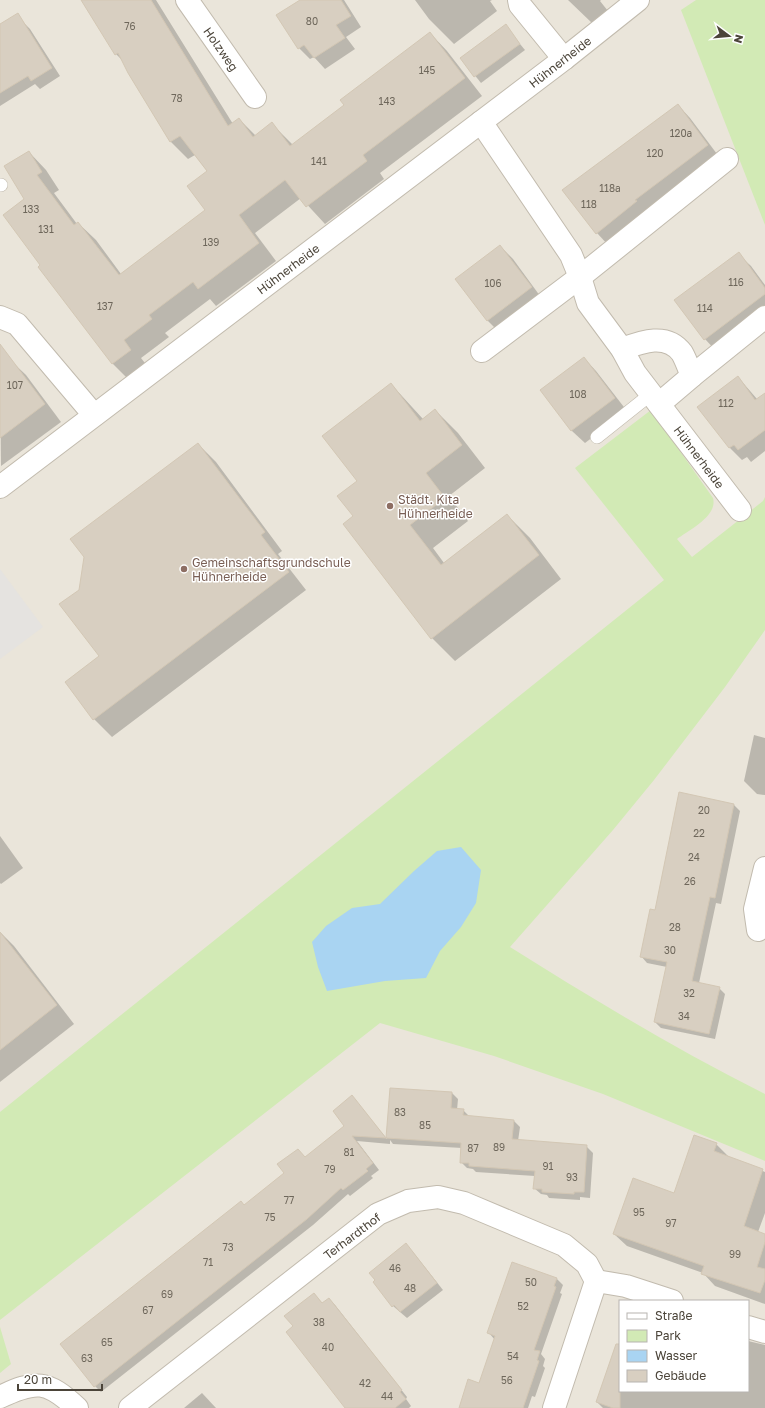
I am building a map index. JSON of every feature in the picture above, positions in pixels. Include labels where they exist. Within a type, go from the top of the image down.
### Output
[{"type":"street","name":"Holzweg","points":[[187,0],[255,97]]},
{"type":"street","points":[[519,0],[520,5],[564,59]]},
{"type":"street","name":"Hühnerheide","points":[[0,487],[564,59],[638,0]]},
{"type":"street","name":"Hühnerheide","points":[[481,122],[571,256],[580,277],[588,303],[622,349],[635,373],[740,510]]},
{"type":"street","points":[[482,350],[580,277],[727,159]]},
{"type":"street","points":[[1,313],[17,324],[94,415]]},
{"type":"street","points":[[655,399],[692,376],[765,317]]},
{"type":"street","points":[[622,349],[644,341],[658,340],[672,345],[682,353],[692,376]]},
{"type":"street","points":[[758,930],[755,909],[765,868]]},
{"type":"street","name":"Terhardthof","points":[[130,1408],[378,1214],[408,1201],[438,1197],[464,1203],[564,1245],[587,1264],[596,1281]]},
{"type":"street","points":[[554,1408],[596,1281],[626,1286],[669,1300]]},
{"type":"street","points":[[749,1326],[765,1332]]},
{"type":"street","points":[[0,1397],[15,1390],[36,1384],[61,1393],[77,1408]]},
{"type":"lane","points":[[597,437],[655,399]]},
{"type":"shaded area","points":[[0,0],[765,0],[765,1408],[0,1408]]},
{"type":"shaded area","points":[[0,569],[43,627],[0,659]]},
{"type":"green space","points":[[696,0],[765,0],[765,225],[681,10]]},
{"type":"green space","points":[[651,410],[713,498],[713,505],[707,517],[677,539],[692,557],[763,501],[765,497],[765,630],[725,687],[654,780],[613,830],[510,947],[636,1024],[765,1094],[765,1161],[603,1094],[494,1056],[380,1023],[0,1320],[0,1112],[664,580],[575,468]]},
{"type":"green space","points":[[0,1327],[11,1364],[0,1373]]},
{"type":"water","points":[[461,847],[481,870],[476,903],[461,927],[440,951],[426,978],[385,981],[327,991],[318,967],[312,942],[326,926],[352,908],[380,904],[437,851]]},
{"type":"building","points":[[81,0],[151,0],[228,126],[239,118],[253,137],[272,122],[290,146],[344,105],[340,100],[430,32],[465,78],[363,155],[367,161],[306,207],[285,180],[239,215],[259,243],[198,289],[193,282],[149,315],[152,319],[124,340],[131,350],[112,364],[38,267],[40,265],[3,215],[24,199],[4,166],[29,151],[42,172],[37,175],[74,225],[78,222],[119,275],[205,210],[187,186],[207,171],[180,136],[170,142],[128,73],[118,53],[115,55]]},
{"type":"building","points":[[300,0],[341,0],[351,16],[336,25],[345,38],[314,58],[304,45],[298,49],[276,15]]},
{"type":"building","points":[[18,13],[52,68],[31,81],[28,76],[0,93],[0,24]]},
{"type":"building","points":[[506,24],[520,44],[474,77],[460,58]]},
{"type":"building","points":[[678,104],[708,145],[635,200],[637,201],[596,234],[562,190]]},
{"type":"building","points":[[500,245],[532,287],[487,321],[455,279]]},
{"type":"building","points":[[739,252],[765,288],[765,294],[704,340],[674,300]]},
{"type":"building","points":[[0,344],[45,404],[0,438]]},
{"type":"building","points":[[584,357],[615,398],[571,431],[540,390]]},
{"type":"building","points":[[738,376],[755,400],[765,393],[765,430],[738,450],[734,445],[729,448],[697,407]]},
{"type":"building","name":"Städt. Kita Hühnerheide","points":[[391,383],[420,421],[435,409],[462,445],[426,473],[445,498],[410,525],[441,565],[507,514],[539,555],[431,639],[343,524],[353,516],[337,496],[357,481],[322,436]]},
{"type":"building","name":"Gemeinschaftsgrundschule Hühnerheide","points":[[198,443],[265,532],[261,535],[289,572],[93,720],[65,682],[99,656],[59,604],[79,590],[84,557],[70,539]]},
{"type":"building","points":[[679,792],[734,804],[715,898],[710,897],[692,981],[720,987],[709,1034],[654,1022],[667,962],[640,957],[650,909],[655,910]]},
{"type":"building","points":[[0,932],[57,1005],[0,1050]]},
{"type":"building","points":[[390,1088],[452,1092],[451,1108],[464,1109],[463,1115],[514,1120],[512,1139],[587,1145],[584,1192],[574,1192],[574,1194],[542,1192],[542,1189],[533,1189],[535,1171],[469,1166],[469,1163],[460,1163],[461,1143],[386,1138]]},
{"type":"building","points":[[352,1095],[386,1138],[352,1136],[373,1163],[366,1169],[368,1171],[343,1190],[341,1188],[307,1219],[94,1387],[60,1344],[241,1201],[244,1205],[284,1173],[277,1164],[298,1149],[305,1157],[344,1126],[333,1111]]},
{"type":"building","points":[[694,1135],[717,1143],[714,1151],[763,1169],[744,1226],[765,1234],[765,1242],[757,1267],[765,1269],[765,1280],[760,1293],[701,1274],[704,1266],[613,1234],[633,1178],[674,1193]]},
{"type":"building","points":[[406,1243],[437,1283],[400,1312],[394,1305],[392,1307],[373,1282],[375,1280],[369,1273]]},
{"type":"building","points":[[512,1262],[557,1278],[554,1286],[556,1287],[534,1350],[540,1351],[537,1360],[539,1361],[523,1408],[459,1408],[468,1379],[479,1383],[495,1336],[487,1333]]},
{"type":"building","points":[[314,1293],[322,1303],[329,1298],[402,1390],[400,1392],[406,1399],[395,1408],[345,1408],[286,1332],[293,1326],[284,1316]]},
{"type":"building","points":[[616,1344],[619,1344],[620,1408],[613,1408],[596,1402]]},
{"type":"place","name":"Städt. Kita Hühnerheide","points":[[390,506]]},
{"type":"place","name":"Gemeinschaftsgrundschule Hühnerheide","points":[[184,569]]}]
